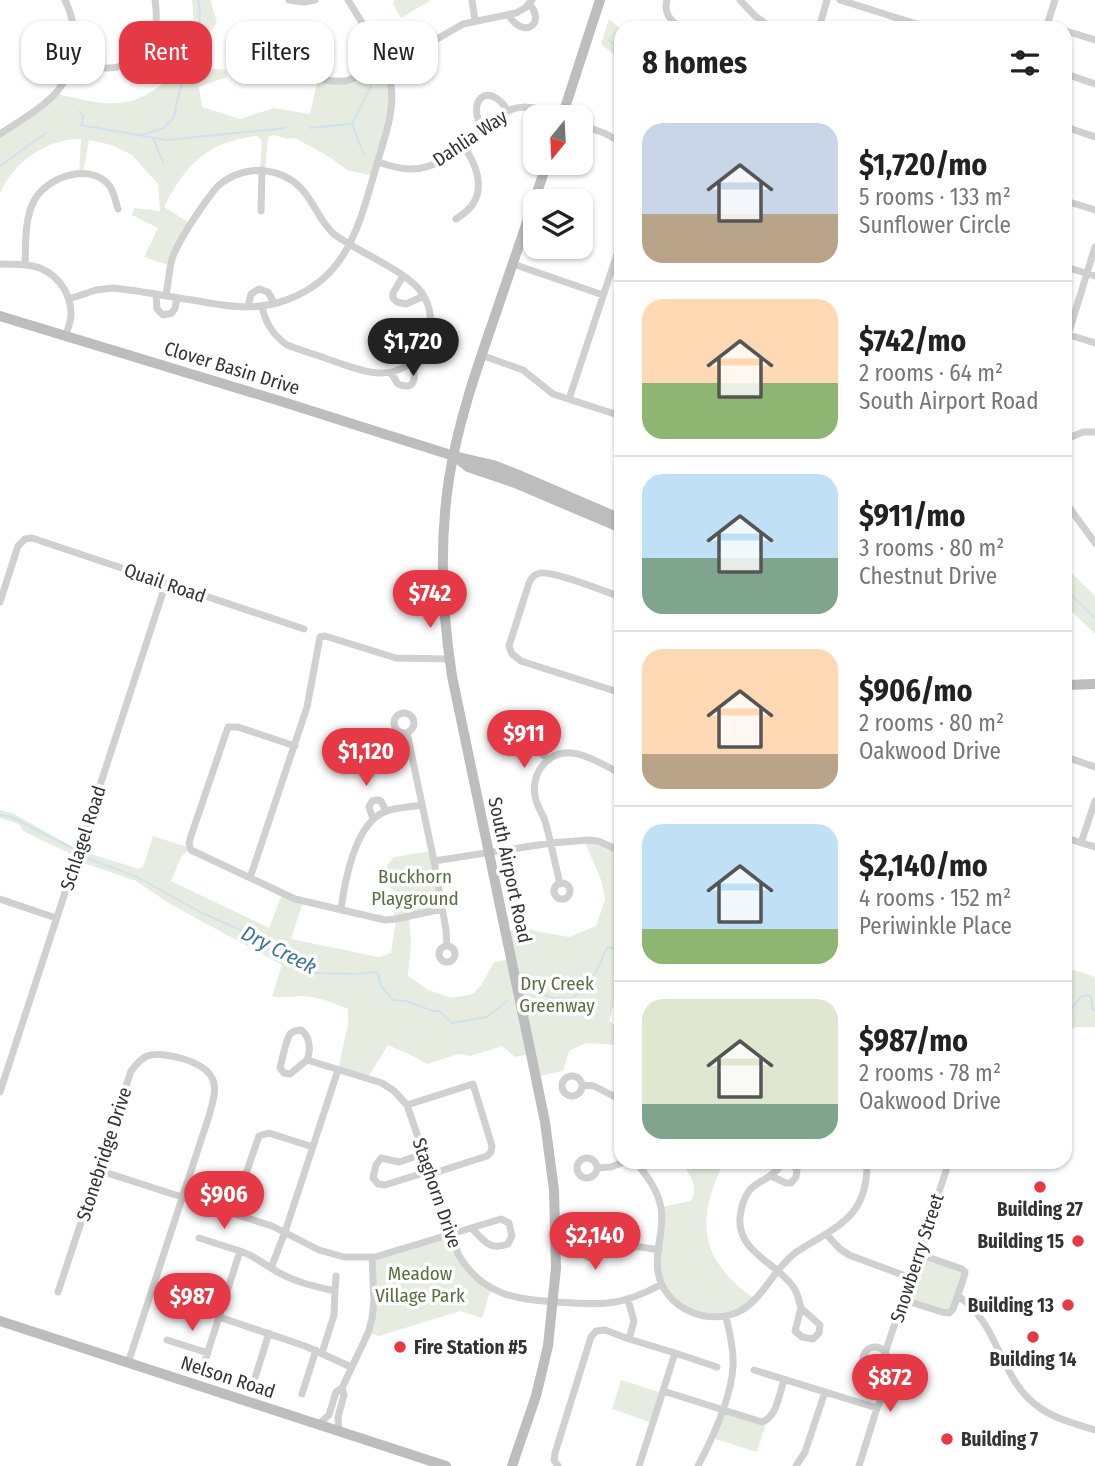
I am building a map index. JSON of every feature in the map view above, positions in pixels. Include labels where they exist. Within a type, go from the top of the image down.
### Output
[{"type":"main road","points":[[566,105],[600,0]]},
{"type":"main road","name":"South Airport Road","points":[[512,1466],[544,1368],[548,1346],[554,1302],[556,1245],[552,1173],[545,1122],[449,659],[443,544],[447,498],[463,417],[481,355],[543,175]]},
{"type":"main road","name":"Clover Basin Drive","points":[[0,316],[519,475],[614,516]]},
{"type":"main road","name":"Clover Basin Drive","points":[[454,456],[468,467],[515,483],[614,525]]},
{"type":"main road","points":[[1072,685],[1095,684]]},
{"type":"main road","name":"Nelson Road","points":[[0,1321],[446,1466]]},
{"type":"street","points":[[65,0],[73,21]]},
{"type":"street","points":[[105,67],[128,63],[139,57],[148,47],[156,28],[155,0]]},
{"type":"street","points":[[289,0],[315,0]]},
{"type":"street","points":[[348,0],[360,21]]},
{"type":"street","points":[[472,0],[475,21]]},
{"type":"street","points":[[667,0],[668,16],[673,21]]},
{"type":"street","points":[[740,0],[758,21]]},
{"type":"street","points":[[821,21],[827,0]]},
{"type":"street","points":[[840,0],[907,21]]},
{"type":"street","points":[[1049,21],[1055,0]]},
{"type":"street","points":[[438,39],[475,21],[509,16],[531,2],[537,16],[530,27],[524,28],[518,26],[509,16]]},
{"type":"street","points":[[1072,33],[1095,40]]},
{"type":"street","points":[[1072,76],[1095,84]]},
{"type":"street","points":[[0,134],[38,108],[61,84]]},
{"type":"street","points":[[69,299],[107,288],[229,306],[262,306],[299,294],[321,280],[336,265],[359,227],[391,109],[390,84]]},
{"type":"street","points":[[483,128],[476,114],[477,105],[482,98],[490,95],[498,98],[508,111]]},
{"type":"street","name":"Dahlia Way","points":[[378,162],[400,168],[420,168],[443,161],[508,111],[523,108]]},
{"type":"street","points":[[593,129],[614,138]]},
{"type":"street","points":[[1072,129],[1095,137]]},
{"type":"street","points":[[456,219],[473,204],[478,189],[475,166],[463,146]]},
{"type":"street","points":[[261,211],[262,170]]},
{"type":"street","points":[[166,296],[171,266],[178,246],[212,193],[230,178],[247,171],[262,170],[282,175],[297,184],[331,230],[416,286],[428,305],[429,336],[423,351],[411,363],[391,373],[376,374],[288,345],[269,327],[262,306]]},
{"type":"street","points":[[25,265],[30,212],[40,192],[50,183],[74,174],[97,177],[112,189],[118,209]]},
{"type":"street","points":[[1072,203],[1095,210]]},
{"type":"street","points":[[1072,322],[1091,275],[1095,247]]},
{"type":"street","points":[[569,399],[614,262]]},
{"type":"street","points":[[0,264],[40,268],[61,284],[69,299],[71,315],[66,335]]},
{"type":"street","points":[[513,264],[603,295]]},
{"type":"street","points":[[1072,269],[1091,275]]},
{"type":"street","points":[[403,276],[393,293],[397,302],[406,304],[424,296]]},
{"type":"street","points":[[248,307],[251,294],[259,289],[267,291],[274,303]]},
{"type":"street","points":[[156,295],[156,309],[163,315],[172,313],[177,298]]},
{"type":"street","points":[[1072,336],[1095,343]]},
{"type":"street","points":[[481,355],[523,370],[548,390],[614,414]]},
{"type":"street","points":[[391,373],[398,385],[411,384],[415,374],[411,363]]},
{"type":"street","points":[[1072,437],[1083,432],[1095,432]]},
{"type":"street","points":[[1072,511],[1094,539]]},
{"type":"street","name":"Quail Road","points":[[0,602],[18,546],[25,539],[32,538],[304,629]]},
{"type":"street","points":[[614,595],[551,574],[533,576],[509,643],[512,654],[521,660],[614,691]]},
{"type":"street","name":"Schlagel Road","points":[[0,1092],[166,583]]},
{"type":"street","points":[[250,878],[308,702],[320,637],[393,657],[449,659]]},
{"type":"street","points":[[295,746],[233,726],[228,727],[189,844],[194,852],[295,900],[388,920],[442,909]]},
{"type":"street","points":[[407,733],[447,946]]},
{"type":"street","points":[[504,738],[533,745],[549,760]]},
{"type":"street","points":[[560,884],[543,815],[536,800],[534,789],[539,771],[549,760],[565,753],[578,753],[614,771]]},
{"type":"street","points":[[1072,759],[1095,767]]},
{"type":"street","points":[[373,819],[369,807],[372,801],[381,801],[386,811]]},
{"type":"street","points":[[1081,843],[1095,801]]},
{"type":"street","points":[[341,909],[344,888],[360,838],[373,819],[386,811],[422,805]]},
{"type":"street","points":[[433,861],[551,843],[591,840],[614,848]]},
{"type":"street","points":[[1072,840],[1095,847]]},
{"type":"street","points":[[0,899],[56,918]]},
{"type":"street","points":[[294,1031],[302,1031],[306,1035],[309,1054],[307,1060],[290,1074],[281,1069],[290,1035],[294,1031]]},
{"type":"street","name":"Stonebridge Drive","points":[[58,1292],[131,1071],[140,1060],[162,1053],[206,1069],[215,1085],[209,1116],[128,1363]]},
{"type":"street","points":[[307,1060],[382,1083],[407,1105],[473,1084],[492,1146],[487,1156],[385,1185],[378,1184],[373,1178],[381,1158],[398,1162],[423,1154]]},
{"type":"street","points":[[271,1268],[338,1070]]},
{"type":"street","points":[[582,1084],[593,1086],[614,1096]]},
{"type":"street","name":"Staghorn Drive","points":[[407,1105],[458,1254],[478,1279],[491,1289],[516,1298],[600,1305],[628,1300],[662,1284]]},
{"type":"street","points":[[232,1214],[259,1136],[271,1133],[313,1147]]},
{"type":"street","points":[[597,1168],[614,1166]]},
{"type":"street","points":[[641,1169],[655,1189],[661,1207],[663,1222],[658,1271],[662,1284],[674,1301],[691,1313],[709,1318],[726,1317],[749,1305],[795,1252],[845,1221],[861,1199],[867,1169]]},
{"type":"street","name":"Snowberry Street","points":[[885,1353],[947,1169]]},
{"type":"street","points":[[98,1170],[272,1226],[319,1250],[348,1258],[372,1257],[498,1220],[505,1220],[510,1225],[512,1236],[508,1244],[496,1247],[489,1245],[472,1228]]},
{"type":"street","points":[[771,1176],[759,1182],[748,1193],[741,1211],[740,1226],[749,1247],[778,1271],[796,1291],[801,1308]]},
{"type":"street","points":[[826,1234],[849,1255],[911,1278]]},
{"type":"street","points":[[200,1238],[250,1255],[284,1276],[335,1291]]},
{"type":"street","points":[[601,1246],[659,1250]]},
{"type":"street","points":[[204,1364],[240,1251]]},
{"type":"street","points":[[904,1300],[947,1313],[953,1309],[965,1276],[964,1270],[919,1254]]},
{"type":"street","points":[[320,1424],[329,1415],[336,1392],[342,1388],[368,1333],[374,1301],[372,1257]]},
{"type":"street","points":[[302,1394],[334,1315],[336,1276]]},
{"type":"street","points":[[184,1287],[225,1300]]},
{"type":"street","points":[[958,1296],[981,1317],[1012,1378],[1029,1399],[1055,1416],[1095,1430]]},
{"type":"street","points":[[628,1300],[634,1321],[629,1339]]},
{"type":"street","points":[[219,1317],[319,1352],[351,1367]]},
{"type":"street","points":[[698,1466],[714,1435],[731,1382],[733,1351],[726,1317]]},
{"type":"street","points":[[558,1466],[554,1458],[591,1336],[596,1331],[602,1330],[717,1367]]},
{"type":"street","points":[[255,1378],[269,1334]]},
{"type":"street","points":[[167,1340],[208,1353]]},
{"type":"street","points":[[880,1348],[885,1353],[886,1362],[881,1369],[873,1371],[866,1367],[864,1355],[867,1350],[880,1348]]},
{"type":"street","points":[[639,1466],[675,1353]]},
{"type":"street","points":[[859,1466],[886,1385],[881,1369]]},
{"type":"street","points":[[754,1370],[877,1408]]},
{"type":"street","points":[[663,1391],[758,1421],[767,1420],[773,1414],[784,1380]]},
{"type":"street","points":[[339,1431],[338,1417],[344,1395],[342,1388]]},
{"type":"street","points":[[796,1466],[805,1452],[825,1392]]},
{"type":"green space","points":[[192,0],[210,0],[217,22],[212,30],[212,21],[194,21]]},
{"type":"green space","points":[[394,0],[431,0],[401,18],[393,4]]},
{"type":"green space","points":[[609,19],[614,23],[614,54],[601,44]]},
{"type":"green space","points":[[212,69],[226,70],[226,77],[212,82]]},
{"type":"green space","points":[[348,78],[348,84],[390,84],[392,94],[373,176],[347,170],[295,138],[287,139],[274,135],[268,137],[265,170],[260,170],[262,141],[257,136],[224,144],[200,158],[181,179],[164,207],[191,224],[171,266],[144,257],[158,228],[132,215],[134,208],[160,211],[158,184],[132,155],[112,145],[89,140],[83,174],[79,174],[81,139],[44,147],[14,171],[0,193],[0,134],[59,89],[61,95],[95,102],[122,103],[135,100],[161,85],[207,84],[199,87],[202,107],[240,119],[274,108],[310,114],[317,84],[334,84]]},
{"type":"green space","points":[[1072,574],[1095,596],[1095,634],[1072,612]]},
{"type":"green space","name":"Dry Creek Greenway","points":[[0,810],[14,814],[78,850],[139,869],[143,867],[153,836],[190,848],[181,857],[171,881],[269,928],[282,894],[303,902],[291,939],[379,957],[391,953],[396,920],[393,889],[384,884],[387,865],[394,857],[431,851],[442,909],[409,917],[411,943],[408,976],[428,990],[452,998],[473,994],[494,962],[511,959],[506,932],[527,928],[569,937],[596,926],[605,900],[602,882],[584,840],[614,849],[614,1006],[609,1021],[614,1025],[614,1045],[586,1043],[569,1051],[563,1071],[536,1077],[531,1054],[515,1057],[502,1046],[470,1056],[458,1054],[427,1064],[388,1045],[367,1079],[338,1070],[348,1024],[348,1009],[313,997],[272,996],[282,965],[170,904],[136,881],[75,860],[71,854],[23,831],[19,824],[0,818]]},
{"type":"green space","points":[[1072,970],[1095,979],[1095,1027],[1072,1029]]},
{"type":"green space","points":[[686,1169],[721,1169],[708,1204],[708,1239],[713,1255],[723,1270],[755,1299],[726,1317],[684,1309],[660,1279],[661,1207],[691,1201],[694,1190]]},
{"type":"green space","name":"Meadow Village Park","points":[[451,1234],[458,1254],[491,1289],[482,1318],[460,1311],[379,1336],[368,1333],[372,1319],[372,1257]]},
{"type":"green space","points":[[919,1254],[963,1269],[952,1311],[904,1300]]},
{"type":"green space","points":[[621,1380],[662,1393],[653,1423],[612,1409]]},
{"type":"green space","points":[[722,1410],[767,1420],[757,1452],[712,1438]]},
{"type":"waterway","points":[[141,135],[164,128],[174,117],[186,69],[198,41],[198,0]]},
{"type":"waterway","points":[[609,40],[614,45]]},
{"type":"waterway","points":[[364,155],[352,124],[371,86]]},
{"type":"waterway","points":[[79,111],[83,116],[82,125]]},
{"type":"waterway","points":[[310,128],[350,124]]},
{"type":"waterway","points":[[80,125],[167,140],[285,128]]},
{"type":"waterway","points":[[0,166],[46,133]]},
{"type":"waterway","points":[[153,138],[163,162]]},
{"type":"waterway","points":[[1072,596],[1095,618]]},
{"type":"waterway","name":"Dry Creek","points":[[0,815],[11,817],[74,849]]},
{"type":"waterway","name":"Dry Creek","points":[[82,856],[137,877],[202,913],[279,947],[316,973],[376,972],[381,986],[393,1000],[439,1011],[452,1023],[487,1017],[507,1001]]},
{"type":"waterway","name":"Dry Creek","points":[[532,990],[552,998],[572,998],[593,976],[608,947],[614,949]]},
{"type":"waterway","name":"Dry Creek","points":[[1072,1008],[1081,997],[1088,995],[1095,1011]]},
{"type":"place","name":"Building 27","points":[[1040,1187]]},
{"type":"place","name":"Building 15","points":[[1078,1241]]},
{"type":"place","name":"Building 13","points":[[1068,1305]]},
{"type":"place","name":"Building 14","points":[[1033,1337]]},
{"type":"place","name":"Fire Station #5","points":[[400,1347]]},
{"type":"place","name":"Building 7","points":[[947,1439]]},
{"type":"park label","name":"Buckhorn Playground","points":[[415,887]]}]
